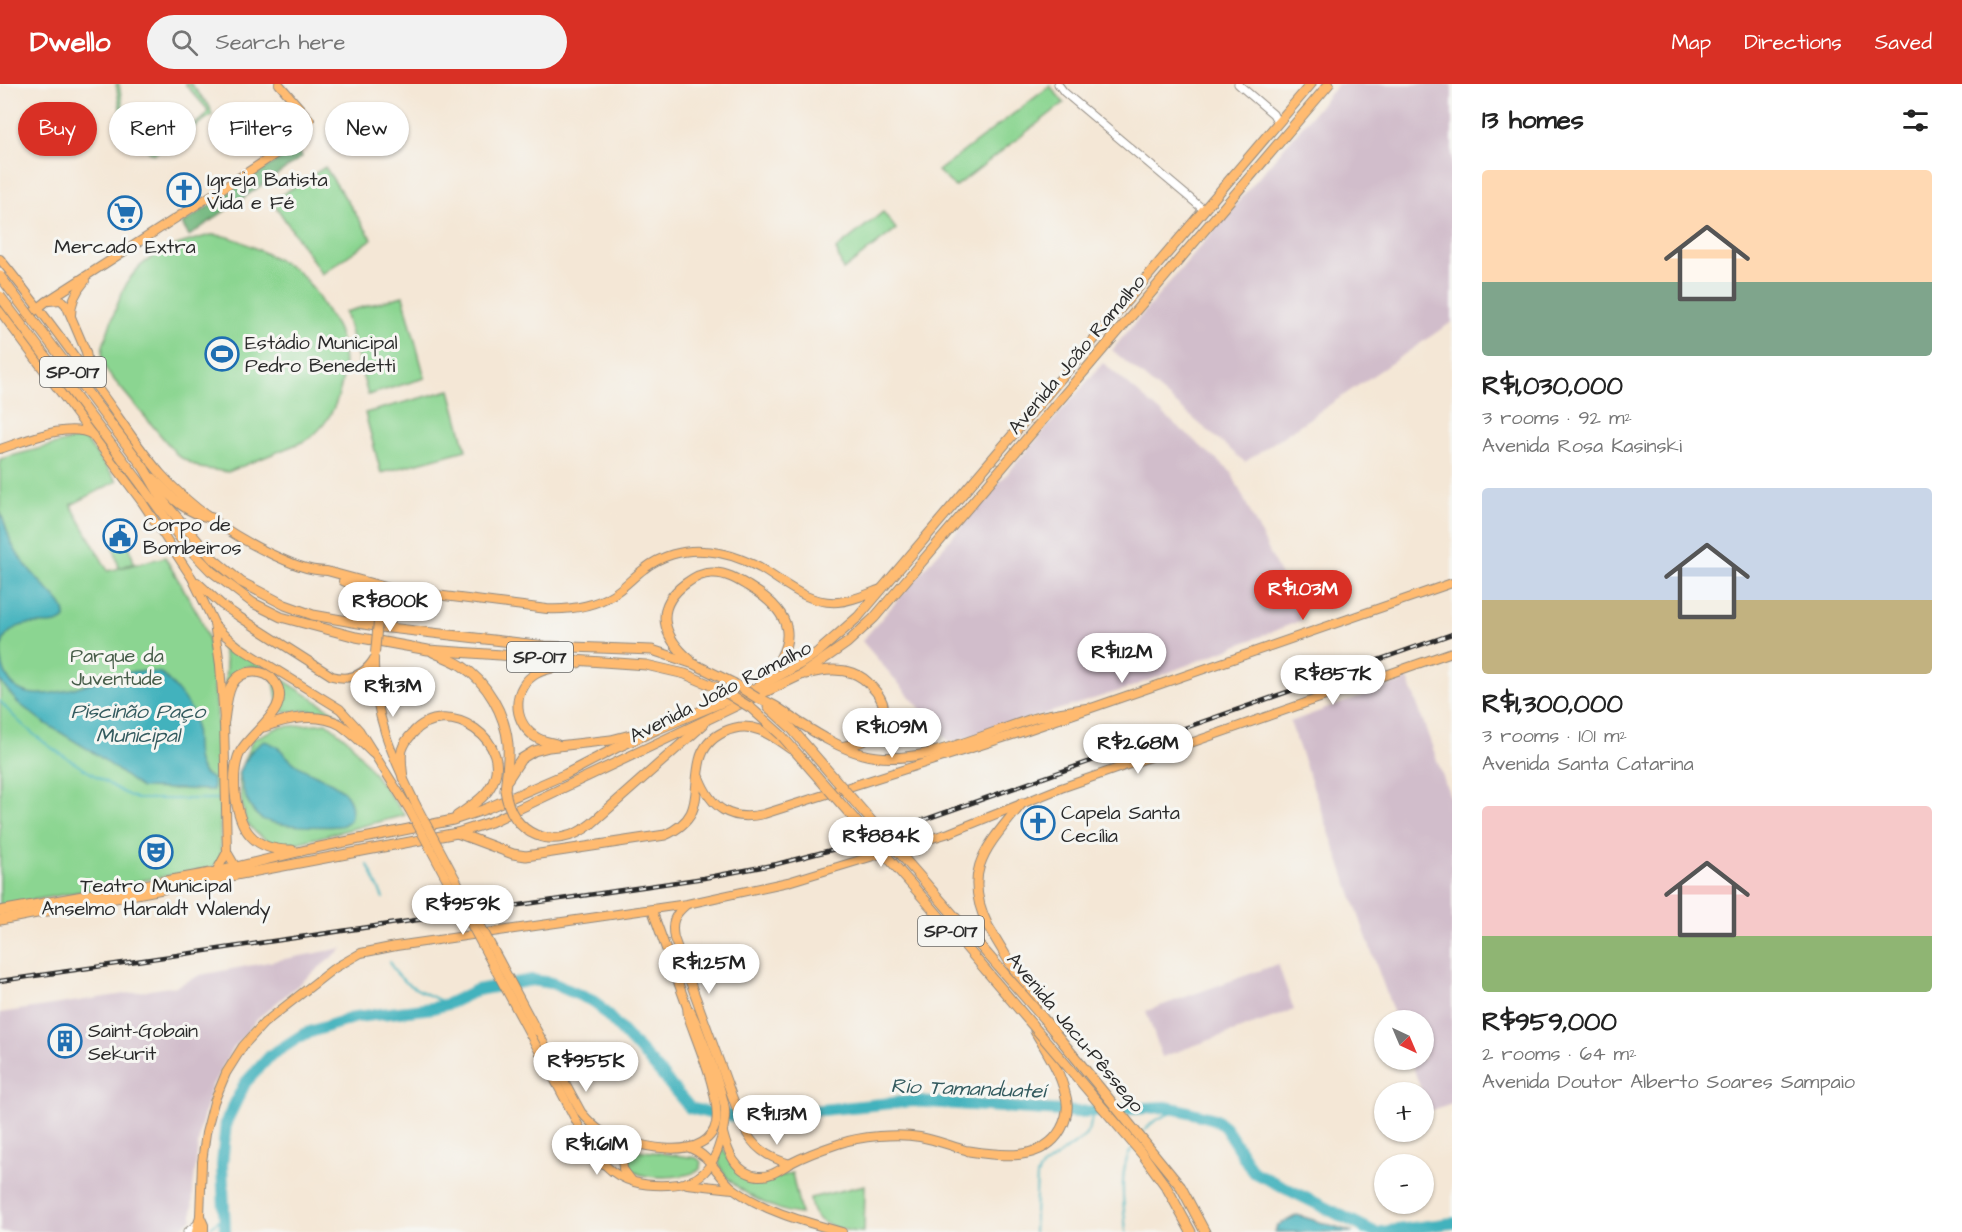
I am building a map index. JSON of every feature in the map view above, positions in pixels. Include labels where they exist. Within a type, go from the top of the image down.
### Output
[{"type":"highway","name":"Avenida João Ramalho","points":[[0,911],[237,868],[310,849],[453,820],[523,794],[658,729],[757,693],[828,644],[858,617],[1311,84]]},
{"type":"highway","name":"Avenida João Ramalho","points":[[0,920],[457,833],[491,822],[801,675],[847,643],[874,618],[1329,84]]},
{"type":"highway","points":[[1242,185],[1276,136],[1278,123]]},
{"type":"highway","points":[[1204,210],[1211,214],[1218,214]]},
{"type":"highway","name":"SP-017","points":[[0,276],[144,468],[164,502],[212,558],[241,582],[285,605],[313,615],[352,623],[545,646],[652,650],[694,663]]},
{"type":"highway","name":"SP-017","points":[[0,297],[183,542],[211,571],[253,603],[305,624],[356,637],[428,650],[592,661]]},
{"type":"highway","points":[[144,468],[186,508],[197,515],[212,518]]},
{"type":"highway","points":[[694,663],[673,644],[665,618],[667,607],[681,586],[700,574],[712,572],[733,577],[771,601],[785,622],[787,634],[783,656],[757,693],[800,723],[861,753],[880,757],[914,755],[1036,718],[1089,708]]},
{"type":"highway","points":[[428,650],[456,663],[474,675],[491,696],[504,725],[508,741],[506,785],[507,801],[511,812],[526,830],[548,838],[571,836],[591,824],[712,717]]},
{"type":"highway","points":[[561,746],[534,737],[524,726],[517,708],[521,689],[537,673],[592,661]]},
{"type":"highway","name":"Avenida Jacu-Pêssego","points":[[592,661],[646,665],[703,681],[751,708],[781,735],[1143,1155],[1167,1188],[1191,1232]]},
{"type":"highway","name":"Avenida Jacu-Pêssego","points":[[694,663],[757,693],[791,728],[1043,1018],[1181,1187],[1205,1232]]},
{"type":"highway","points":[[801,675],[824,670],[840,670],[857,675],[875,690],[884,708],[880,728],[873,736],[858,744],[843,746]]},
{"type":"highway","points":[[224,721],[232,682],[244,672],[266,674],[276,684],[279,702],[274,713],[247,741],[239,755],[230,783],[246,830],[253,839],[264,846],[287,850],[310,849]]},
{"type":"highway","points":[[259,729],[295,718],[320,718],[342,726],[373,753]]},
{"type":"highway","points":[[403,778],[403,747],[407,739],[421,725],[442,718],[459,720],[477,730],[492,746],[496,760],[494,779],[480,799],[453,820]]},
{"type":"highway","points":[[457,833],[513,854],[526,856],[665,835],[679,827],[689,816],[696,801],[703,752],[719,735],[734,729],[751,728],[760,730],[795,751]]},
{"type":"highway","points":[[506,785],[516,765],[527,754],[541,748],[611,740],[658,729]]},
{"type":"highway","points":[[1022,803],[991,840],[984,853],[979,868],[978,898],[981,912],[1043,1018]]},
{"type":"highway","points":[[969,1151],[1025,1154],[1041,1149],[1057,1135],[1066,1115],[1067,1105],[1062,1084],[1031,1025]]},
{"type":"main road","points":[[13,328],[47,301],[299,139],[310,120],[279,84]]},
{"type":"main road","points":[[0,259],[39,308],[159,472],[190,502],[258,548],[366,589],[376,599],[379,611],[374,656],[374,682],[379,715],[412,807],[586,1141],[598,1158],[614,1173],[632,1182],[648,1186],[686,1184],[735,1189]]},
{"type":"main road","points":[[71,317],[71,308],[77,290],[91,274]]},
{"type":"main road","points":[[47,301],[57,299],[63,302],[86,352],[90,377]]},
{"type":"main road","points":[[0,311],[142,502],[192,578],[214,623],[222,633],[238,647],[340,709],[355,724],[412,807],[581,1112],[591,1123],[616,1138],[672,1149],[690,1148],[702,1153],[724,1180],[735,1189],[795,1219],[842,1232]]},
{"type":"main road","points":[[68,429],[74,420],[74,410]]},
{"type":"main road","points":[[0,449],[68,429],[80,429],[93,435]]},
{"type":"main road","points":[[315,571],[327,571],[397,591],[564,610],[591,605],[612,595],[657,560],[684,552],[702,550],[744,560],[800,595],[815,600],[847,601],[882,589]]},
{"type":"main road","points":[[192,578],[238,616],[332,676],[345,679],[356,676],[369,666],[374,656]]},
{"type":"main road","points":[[699,774],[708,796],[723,810],[743,817],[753,816],[1011,735],[1452,583]]},
{"type":"main road","points":[[214,623],[230,783],[226,814],[227,852],[216,872]]},
{"type":"main road","points":[[200,1229],[202,1162],[206,1133],[214,1102],[226,1073],[243,1046],[264,1023],[333,969],[352,957],[370,951],[687,904],[788,882],[949,832],[1022,803],[1452,652]]},
{"type":"main road","points":[[227,852],[237,868],[245,874]]},
{"type":"main road","points":[[687,904],[678,912],[673,921],[674,938],[724,1102],[721,1122],[723,1132],[731,1157],[741,1169],[765,1176],[847,1141],[898,1136],[921,1137],[969,1151]]},
{"type":"main road","points":[[652,910],[724,1102],[743,1126],[754,1145],[768,1156],[790,1164]]},
{"type":"main road","points":[[690,1148],[711,1133],[721,1122]]},
{"type":"main road","points":[[686,1184],[712,1164],[723,1132]]},
{"type":"main road","points":[[632,1182],[623,1169],[622,1158],[629,1149],[644,1145]]},
{"type":"street","points":[[1058,84],[1064,92],[1204,210]]},
{"type":"street","points":[[1238,84],[1273,114],[1278,123]]},
{"type":"street","points":[[188,1232],[200,1229]]},
{"type":"shaded area","points":[[1338,84],[1452,84],[1452,322],[1245,462],[1112,350]]},
{"type":"shaded area","points":[[1103,363],[1231,472],[1302,620],[1129,688],[950,743],[862,641]]},
{"type":"shaded area","points":[[1408,679],[1452,802],[1452,1103],[1434,1109],[1434,1082],[1418,1082],[1414,1070],[1434,1070],[1434,1010],[1392,1010],[1290,722]]},
{"type":"shaded area","points":[[343,948],[258,1018],[231,1051],[211,1088],[200,1129],[192,1219],[176,1232],[0,1232],[0,1013],[177,986],[200,975]]},
{"type":"shaded area","points":[[1278,964],[1294,1010],[1162,1057],[1146,1011]]},
{"type":"green space","points":[[116,84],[119,84],[122,102],[119,102]]},
{"type":"green space","points":[[185,84],[191,84],[208,105],[208,110]]},
{"type":"green space","points":[[1050,86],[1064,103],[955,187],[938,171]]},
{"type":"green space","points":[[208,110],[208,118],[196,126],[196,123],[205,117]]},
{"type":"green space","points":[[284,156],[302,156],[189,236],[182,224]]},
{"type":"green space","points":[[325,167],[372,239],[322,274],[272,201]]},
{"type":"green space","points":[[883,212],[896,229],[843,270],[836,249]]},
{"type":"green space","name":"Estádio Municipal Pedro Benedetti","points":[[211,235],[224,236],[242,242],[284,263],[302,276],[309,283],[336,326],[344,362],[340,392],[327,419],[318,431],[307,440],[228,472],[200,468],[178,456],[109,374],[102,358],[103,346],[116,307],[133,274],[152,257],[163,251]]},
{"type":"green space","points":[[403,296],[425,378],[368,395],[345,312]]},
{"type":"green space","points":[[450,390],[466,450],[381,473],[365,413]]},
{"type":"green space","name":"Parque da Juventude","points":[[83,437],[117,481],[71,505],[108,571],[165,557],[201,619],[208,639],[217,710],[221,859],[212,868],[0,906],[0,459]]},
{"type":"green space","points":[[127,537],[134,563],[119,568],[112,541]]},
{"type":"green space","points":[[220,640],[331,710],[341,719],[311,710],[279,712],[273,675],[252,666],[235,673],[225,685],[226,663]]},
{"type":"green space","points":[[327,723],[350,742],[405,815],[293,844],[270,842],[257,834],[246,822],[242,804],[238,774],[253,739],[279,727]]},
{"type":"green space","points":[[721,1145],[734,1166],[747,1177],[761,1180],[792,1173],[801,1214],[779,1209],[754,1198],[731,1181],[719,1163]]},
{"type":"green space","points":[[637,1150],[697,1158],[701,1162],[700,1169],[678,1176],[641,1175],[633,1171],[629,1165],[629,1156]]},
{"type":"green space","points":[[865,1185],[864,1232],[844,1230],[829,1225],[818,1218],[813,1211],[810,1198]]},
{"type":"water","name":"Piscinão Paço Municipal","points":[[0,511],[18,555],[60,603],[65,614],[65,618],[60,622],[21,625],[6,636],[1,654],[8,679],[16,688],[26,692],[49,694],[129,672],[161,673],[191,710],[195,723],[196,751],[200,768],[213,779],[213,790],[141,788],[96,754],[43,722],[17,702],[0,681]]},
{"type":"water","name":"Piscinão Paço Municipal","points":[[264,741],[278,748],[297,765],[343,791],[352,808],[350,820],[340,826],[309,826],[285,825],[259,817],[248,802],[239,771],[252,750]]},
{"type":"water","points":[[1297,1215],[1353,1232],[1275,1232],[1277,1226]]},
{"type":"waterway","points":[[0,701],[42,741],[74,763],[137,799],[222,799]]},
{"type":"waterway","points":[[368,865],[383,898]]},
{"type":"waterway","points":[[390,962],[394,970],[407,983],[448,1004]]},
{"type":"waterway","name":"Rio Tamanduateí","points":[[225,1232],[222,1165],[226,1122],[245,1083],[271,1055],[304,1034],[356,1017],[433,1008],[448,1004],[477,990],[532,980],[552,983],[595,1002],[690,1108],[713,1114],[750,1117],[912,1101],[1076,1112],[1165,1107],[1215,1119],[1225,1127],[1253,1172],[1374,1232]]},
{"type":"waterway","points":[[1141,1135],[1154,1122],[1181,1110]]},
{"type":"waterway","points":[[1034,1232],[1037,1176],[1040,1169],[1085,1136],[1090,1127],[1093,1111]]},
{"type":"waterway","points":[[1126,1232],[1123,1177],[1128,1156],[1133,1147]]},
{"type":"waterway","points":[[211,1227],[220,1219],[225,1210]]},
{"type":"waterway","name":"Rio Tamanduateí","points":[[1382,1232],[1452,1223]]},
{"type":"railway","points":[[0,981],[704,878],[777,864],[858,843],[1452,634]]},
{"type":"place","name":"Igreja Batista Vida e Fé","points":[[184,190]]},
{"type":"place","name":"Mercado Extra","points":[[125,213]]},
{"type":"place","name":"Estádio Municipal Pedro Benedetti","points":[[222,354]]},
{"type":"place","name":"Corpo de Bombeiros","points":[[120,536]]},
{"type":"place","name":"Capela Santa Cecília","points":[[1038,823]]},
{"type":"place","name":"Teatro Municipal Anselmo Haraldt Walendy","points":[[156,852]]},
{"type":"place","name":"Saint-Gobain Sekurit","points":[[65,1041]]}]
